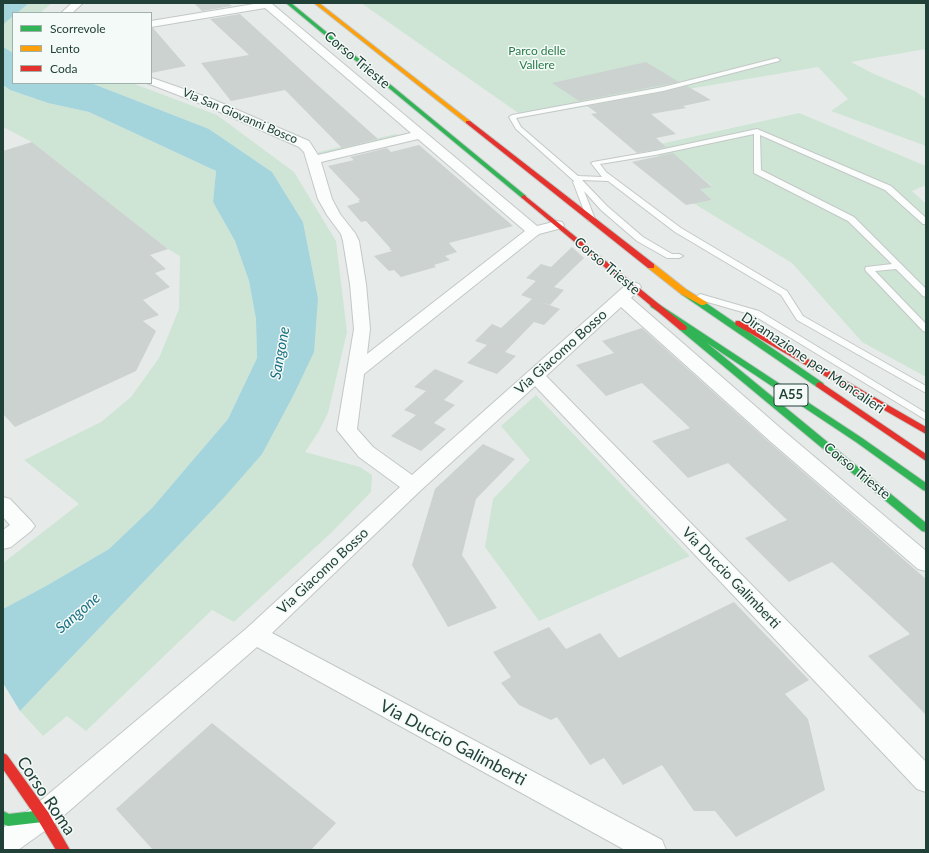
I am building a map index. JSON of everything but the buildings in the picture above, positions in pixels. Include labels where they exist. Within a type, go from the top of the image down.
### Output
[{"type":"main road","name":"Corso Trieste","points":[[288,3],[556,225],[627,293],[654,305],[926,528]]},
{"type":"main road","name":"Corso Trieste","points":[[316,3],[684,292],[926,431]]},
{"type":"main road","name":"Diramazione per Moncalieri","points":[[684,292],[926,458]]},
{"type":"main road","name":"A55","points":[[654,305],[859,440],[926,488]]},
{"type":"main road","name":"Corso Roma","points":[[3,759],[43,816],[63,850]]},
{"type":"main road","points":[[3,817],[8,820],[43,816]]},
{"type":"street","points":[[67,12],[78,3]]},
{"type":"street","points":[[152,17],[235,3]]},
{"type":"street","points":[[152,24],[266,4]]},
{"type":"street","name":"Corso Trieste","points":[[266,4],[534,231]]},
{"type":"street","name":"Via San Giovanni Bosco","points":[[152,81],[208,102],[304,144],[312,156]]},
{"type":"street","points":[[413,486],[366,452],[347,430],[357,371],[362,329],[351,240],[348,233],[334,216],[325,199],[312,156],[416,132]]},
{"type":"street","points":[[357,371],[534,231],[556,225]]},
{"type":"street","points":[[627,293],[778,437],[926,563]]},
{"type":"street","name":"Via Giacomo Bosso","points":[[3,844],[43,816],[255,635],[413,486],[627,293]]},
{"type":"street","name":"Via Duccio Galimberti","points":[[535,375],[926,780]]},
{"type":"street","points":[[3,504],[24,526],[3,541]]},
{"type":"street","name":"Via Duccio Galimberti","points":[[255,635],[652,850]]},
{"type":"lane","points":[[679,256],[670,256],[640,239],[604,208],[576,178],[518,128],[512,118],[663,89],[777,60]]},
{"type":"lane","points":[[757,130],[757,171],[851,219],[926,294]]},
{"type":"lane","points":[[926,222],[888,188],[757,130],[655,153],[595,163],[603,174],[678,230],[784,293],[800,318],[926,390]]},
{"type":"lane","points":[[576,178],[591,219]]},
{"type":"lane","points":[[576,178],[610,179]]},
{"type":"lane","points":[[898,266],[870,269],[926,329]]},
{"type":"lane","points":[[684,292],[756,313],[926,417]]},
{"type":"green space","points":[[29,3],[52,3],[41,12],[18,12]]},
{"type":"green space","name":"Parco delle Vallere","points":[[361,3],[926,3],[926,49],[851,62],[874,74],[915,91],[926,99],[926,146],[831,111],[848,99],[818,67],[524,117]]},
{"type":"green space","points":[[12,17],[12,52],[3,48],[3,28],[5,23]]},
{"type":"green space","points":[[94,84],[135,84],[217,115],[294,172],[336,241],[347,332],[328,413],[319,431],[305,452],[360,467],[372,475],[371,492],[331,533],[234,622],[212,610],[86,731],[67,716],[43,736],[20,711],[220,502],[318,298],[303,222],[272,172],[209,129]]},
{"type":"green space","points":[[3,85],[10,90],[48,103],[89,112],[216,171],[213,202],[235,241],[249,281],[256,319],[257,358],[228,419],[152,508],[109,549],[3,609],[3,563],[79,504],[24,460],[101,422],[131,397],[159,358],[179,309],[180,256],[168,249],[32,142],[3,127]]},
{"type":"green space","points":[[799,113],[926,166],[926,185],[912,191],[926,204],[926,377],[862,342],[792,263],[693,203],[712,200],[700,189],[712,186],[688,166],[675,168],[647,147]]},
{"type":"green space","points":[[396,134],[401,136],[322,155],[317,154],[319,152]]},
{"type":"green space","points":[[536,395],[690,556],[539,621],[485,547],[493,499],[530,460],[501,426]]},
{"type":"water","points":[[3,3],[29,3],[18,12],[12,12],[12,17],[5,23],[3,28]]},
{"type":"water","name":"Sangone","points":[[3,47],[12,52],[12,84],[94,84],[209,129],[272,172],[303,222],[318,298],[314,352],[293,396],[262,454],[220,502],[20,711],[3,683],[3,609],[109,549],[152,508],[228,419],[257,358],[256,319],[249,281],[235,241],[213,202],[216,171],[89,112],[48,103],[10,90],[3,85]]},
{"type":"traffic: fast","points":[[288,3],[524,197]]},
{"type":"traffic: fast","points":[[684,292],[820,385]]},
{"type":"traffic: fast","points":[[654,305],[859,440],[926,488]]},
{"type":"traffic: fast","points":[[683,328],[926,528]]},
{"type":"traffic: fast","points":[[3,817],[8,820],[43,816]]},
{"type":"traffic: slow","points":[[316,3],[468,122]]},
{"type":"traffic: slow","points":[[651,266],[684,292],[704,303]]},
{"type":"traffic: jam","points":[[468,122],[651,266]]},
{"type":"traffic: jam","points":[[524,197],[683,328]]},
{"type":"traffic: jam","points":[[739,323],[926,431]]},
{"type":"traffic: jam","points":[[820,385],[926,458]]},
{"type":"traffic: jam","points":[[3,759],[43,816],[63,850]]}]
